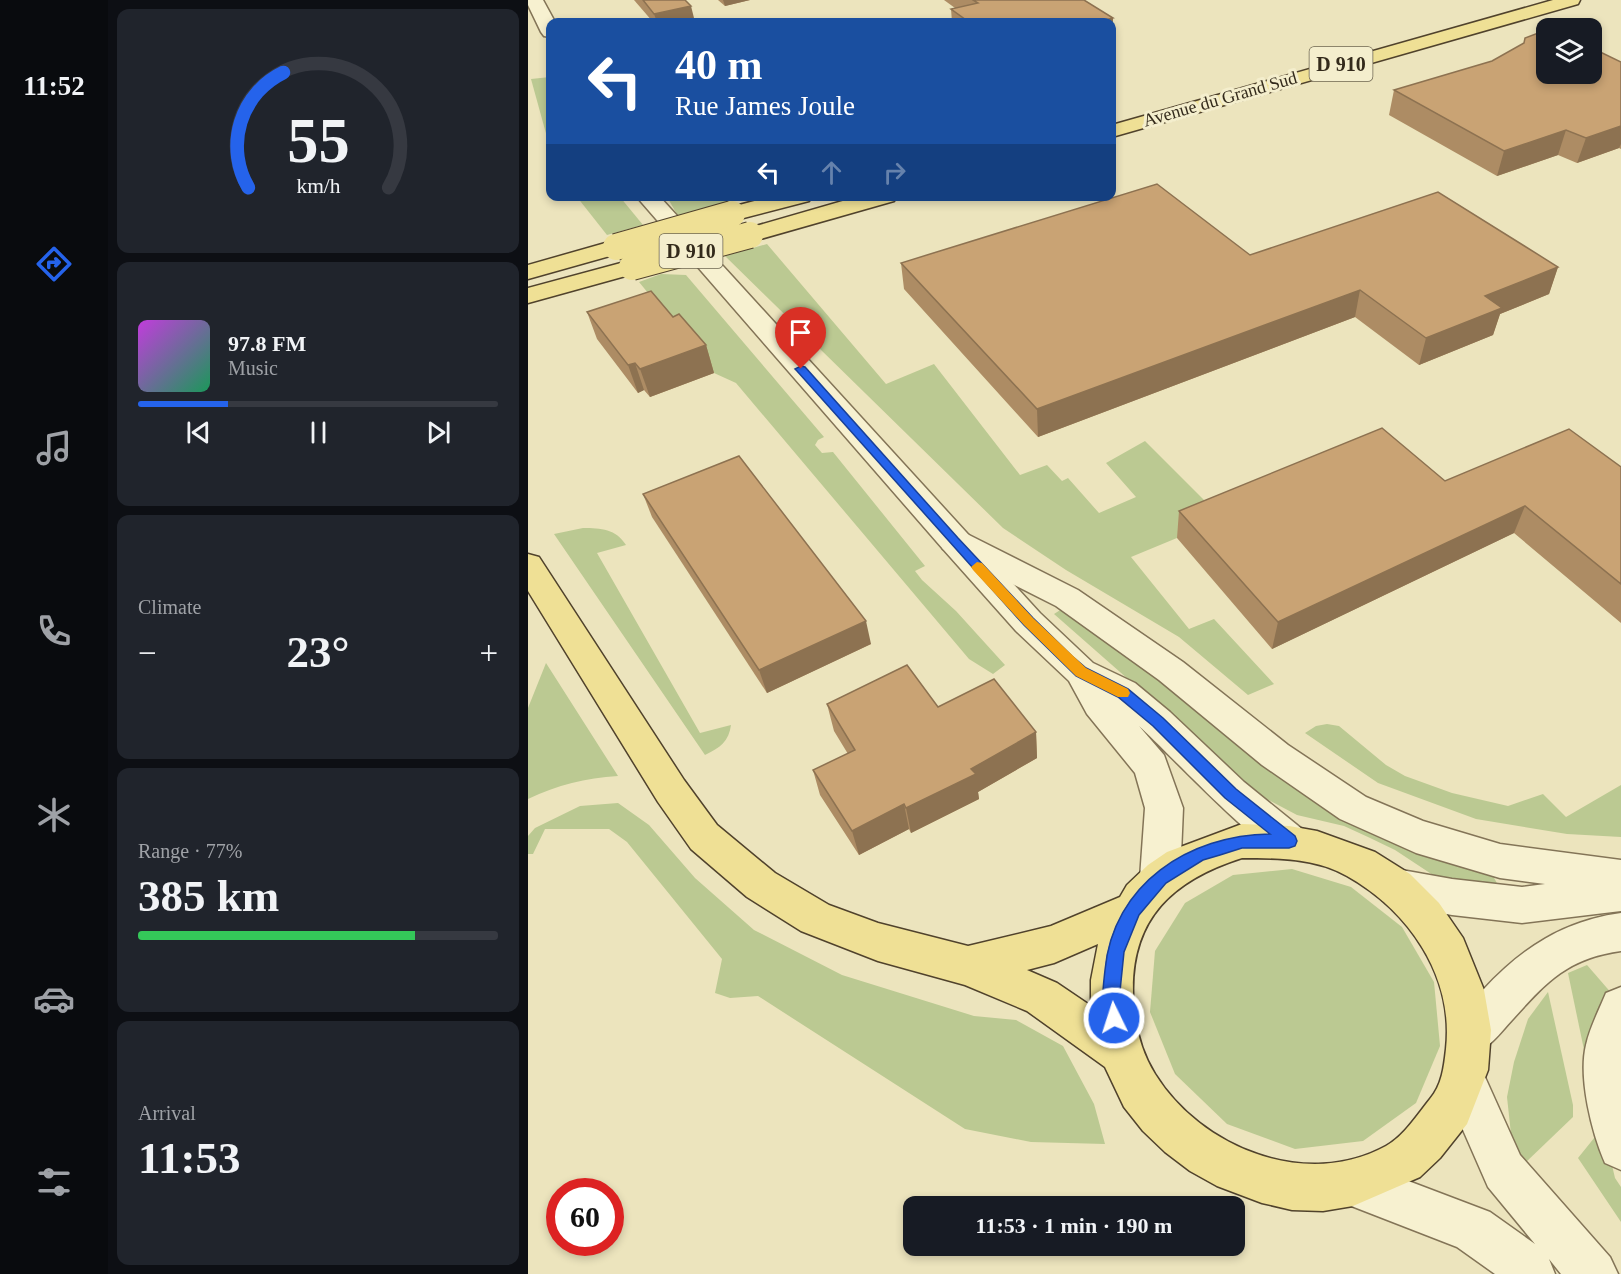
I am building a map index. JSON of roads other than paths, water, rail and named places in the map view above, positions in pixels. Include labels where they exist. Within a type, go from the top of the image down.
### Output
[{"type":"main road","name":"Avenue du Grand Sud","points":[[1116,114],[1531,0]]},
{"type":"main road","name":"Avenue du Grand Sud","points":[[1116,130],[1572,0]]},
{"type":"main road","name":"D 910","points":[[530,271],[782,201]]},
{"type":"main road","name":"D 910","points":[[528,296],[869,201]]},
{"type":"main road","points":[[528,565],[671,791],[704,837],[761,885],[815,918],[878,942],[968,966],[1042,997],[1121,1052]]},
{"type":"main road","points":[[1289,841],[1327,849],[1362,864],[1396,886],[1435,927],[1461,978],[1472,1034],[1464,1082],[1441,1127],[1403,1162],[1353,1183],[1310,1187],[1260,1180],[1213,1160],[1172,1129],[1140,1091],[1121,1052],[1111,1001],[1115,952],[1133,910],[1160,878],[1198,854],[1242,842],[1289,841]]},
{"type":"main road","points":[[968,966],[1054,944],[1133,910]]},
{"type":"street","points":[[532,0],[538,4],[546,23]]},
{"type":"street","points":[[651,201],[1028,622],[1081,672],[1123,693],[1158,722],[1231,793],[1289,841]]},
{"type":"street","points":[[954,541],[1067,598],[1171,671],[1275,755],[1353,808],[1416,836],[1500,861],[1621,877]]},
{"type":"street","points":[[1081,672],[1098,704],[1150,766],[1164,808],[1160,878]]},
{"type":"street","points":[[1396,886],[1452,897],[1522,905],[1621,892]]},
{"type":"street","points":[[1472,1034],[1526,976],[1544,961],[1575,942],[1621,932]]},
{"type":"street","points":[[1621,1008],[1612,1029],[1606,1058],[1616,1135],[1621,1147]]},
{"type":"street","points":[[1464,1082],[1504,1171],[1593,1274]]},
{"type":"street","points":[[1353,1183],[1473,1229],[1518,1261],[1530,1274]]}]
